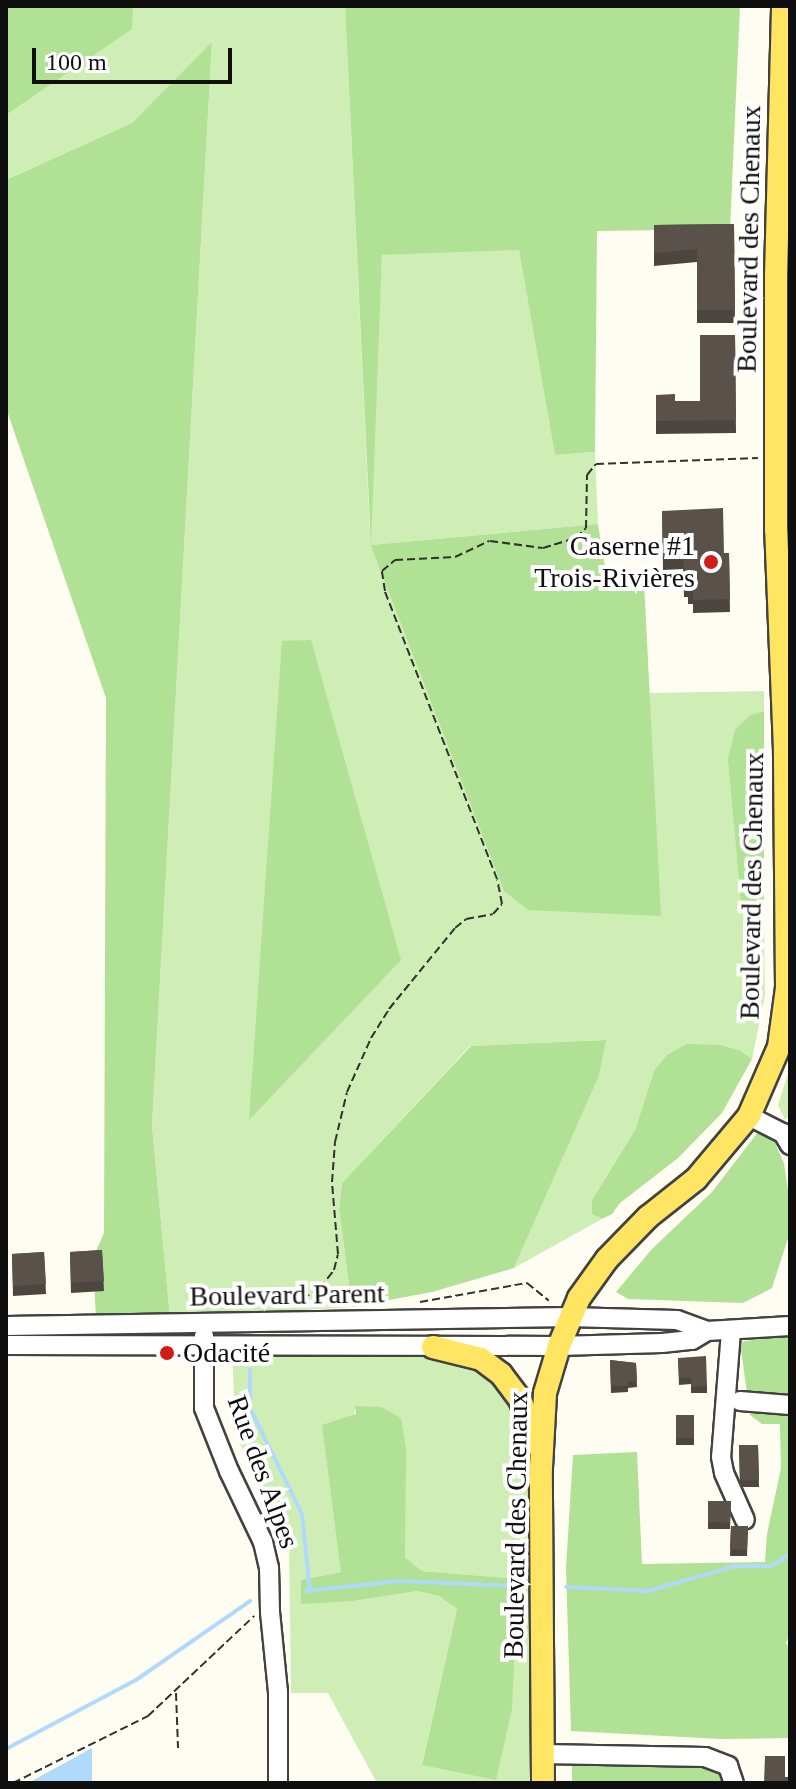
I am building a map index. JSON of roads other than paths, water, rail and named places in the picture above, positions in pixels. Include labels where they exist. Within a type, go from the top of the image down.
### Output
[{"type":"main road","name":"Boulevard des Chenaux","points":[[543,1783],[541,1468],[545,1393],[559,1346],[569,1317],[607,1259],[648,1217],[696,1179],[749,1116],[779,1047],[787,988],[783,6]]},
{"type":"main road","points":[[433,1347],[481,1359],[501,1374],[520,1399],[537,1442],[541,1468]]},
{"type":"street","points":[[749,1116],[783,1133],[790,1145]]},
{"type":"street","name":"Boulevard Parent","points":[[6,1326],[387,1323],[569,1317],[677,1320],[707,1331]]},
{"type":"street","name":"Rue des Alpes","points":[[204,1324],[204,1408],[229,1471],[263,1542],[269,1567],[278,1692],[278,1783]]},
{"type":"street","points":[[707,1331],[790,1326]]},
{"type":"street","name":"Boulevard Parent","points":[[6,1345],[559,1346],[692,1340],[707,1331]]},
{"type":"street","points":[[731,1331],[721,1457],[724,1473],[745,1520]]},
{"type":"street","points":[[740,1401],[790,1405]]},
{"type":"street","points":[[543,1754],[705,1757],[728,1766],[734,1783]]},
{"type":"water","points":[[92,1748],[92,1783],[28,1783]]},
{"type":"waterway","points":[[250,1370],[250,1408],[302,1514],[310,1591]]},
{"type":"waterway","points":[[566,1587],[648,1591],[735,1566],[772,1566],[790,1554]]},
{"type":"waterway","points":[[306,1591],[399,1581],[520,1586]]},
{"type":"waterway","points":[[6,1749],[136,1680],[250,1601]]},
{"type":"place","name":"Caserne #1 Trois-Rivières","points":[[711,562]]},
{"type":"place","name":"Odacité","points":[[167,1353]]}]
